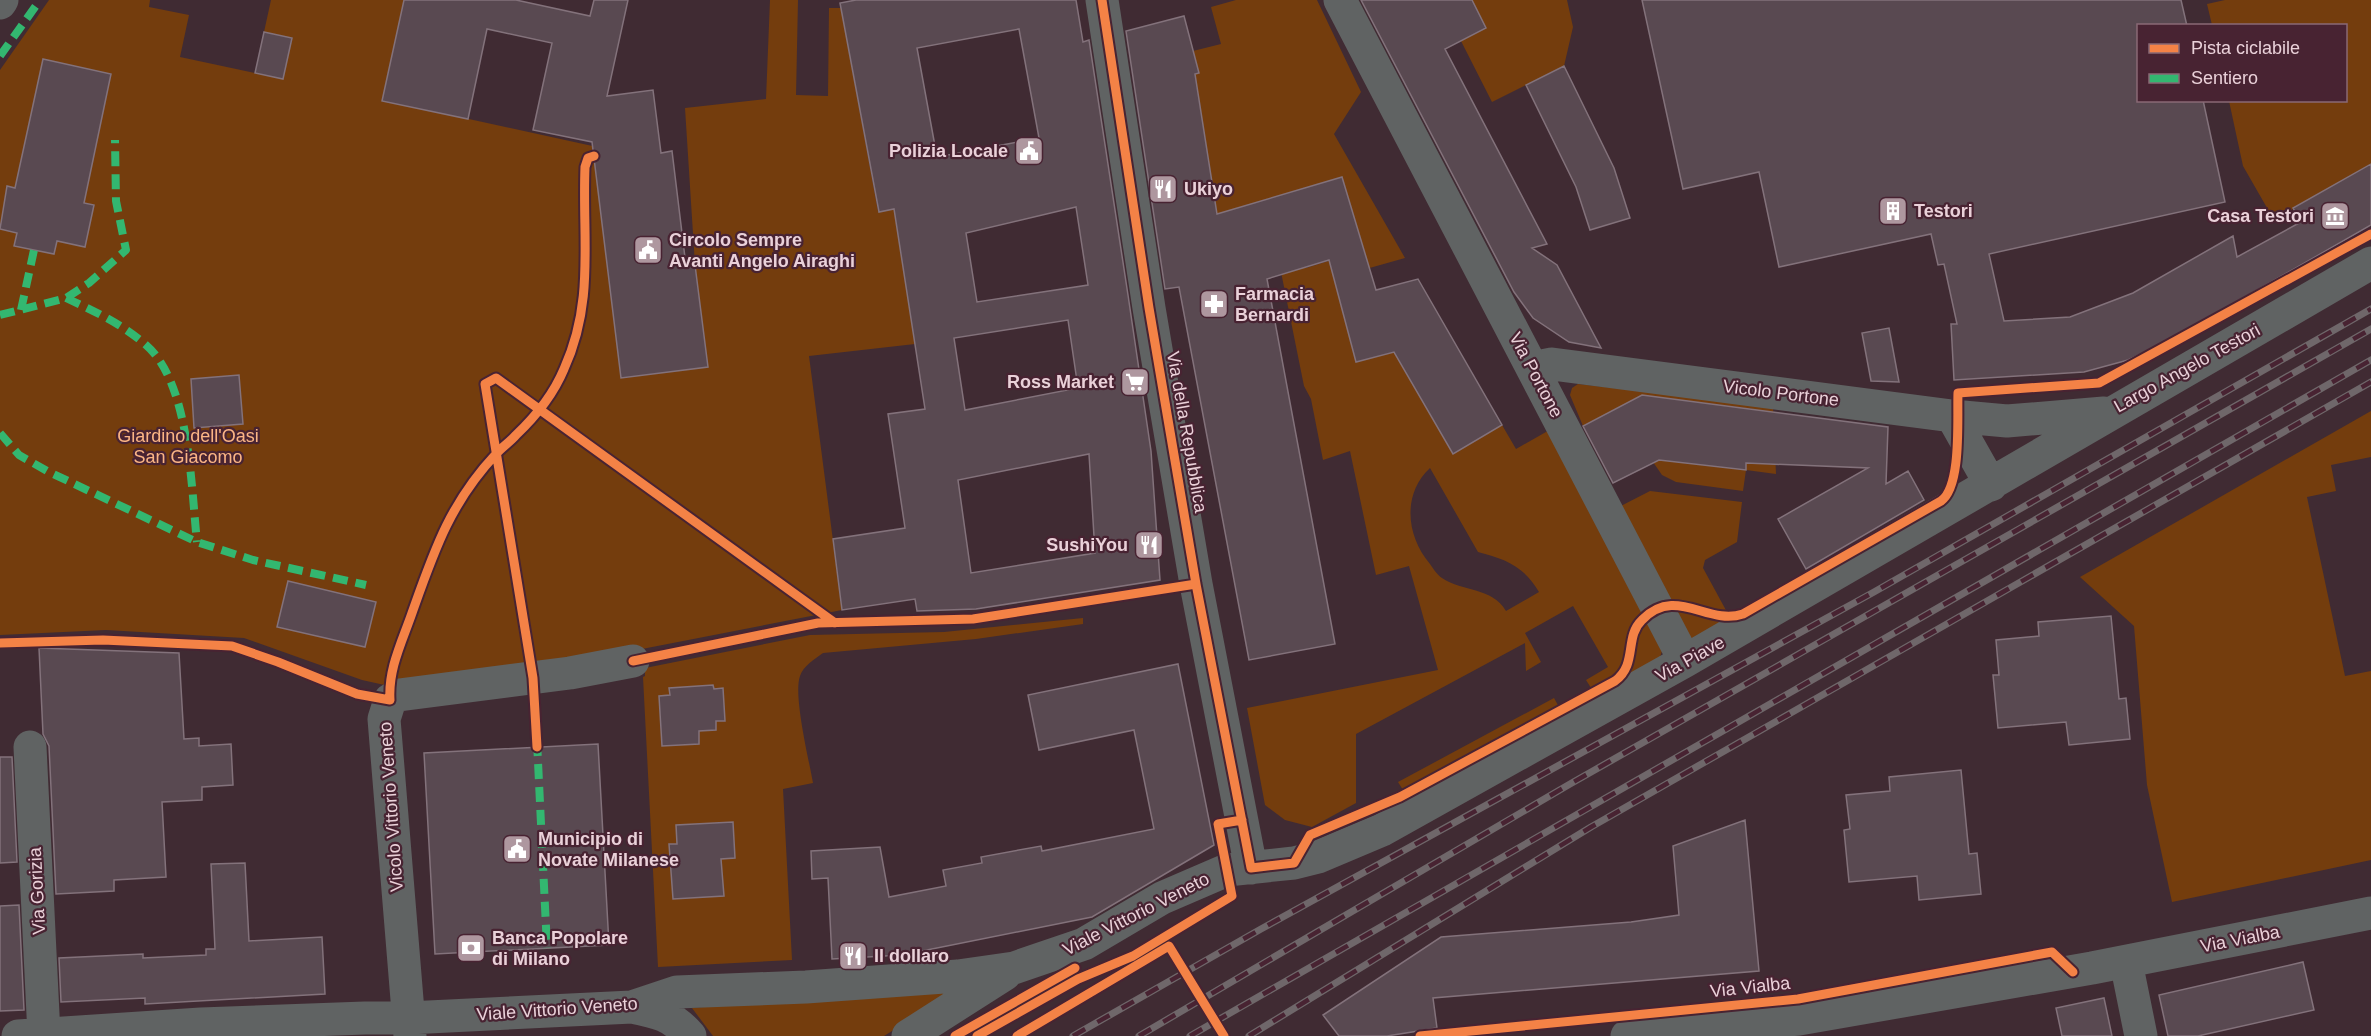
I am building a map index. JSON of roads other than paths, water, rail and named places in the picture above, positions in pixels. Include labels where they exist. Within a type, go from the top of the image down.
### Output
[{"type":"street","name":"Via della Repubblica","points":[[1102,0],[1149,308],[1205,628],[1251,868]]},
{"type":"street","name":"Via Portone","points":[[1340,0],[1685,661]]},
{"type":"street","name":"Largo Angelo Testori","points":[[1952,416],[2007,421],[2113,412],[2371,263]]},
{"type":"street","name":"Vicolo Portone","points":[[1532,368],[1552,364],[1952,416]]},
{"type":"street","name":"Via Piave","points":[[1251,868],[1294,863],[1318,857],[1382,830],[1685,661],[2113,412]]},
{"type":"street","points":[[1952,416],[1991,485]]},
{"type":"street","name":"Vicolo Vittorio Veneto","points":[[409,1027],[384,719],[390,700],[399,695],[570,673],[633,661]]},
{"type":"street","name":"Via Gorizia","points":[[30,747],[31,1035]]},
{"type":"street","name":"Viale Vittorio Veneto","points":[[31,1035],[201,1024],[366,1018],[409,1027],[632,1007],[677,992],[806,987],[946,977],[1014,969],[1084,944],[1162,898],[1196,882],[1227,870],[1251,868]]},
{"type":"street","name":"Via Vialba","points":[[1627,1036],[1800,1028],[2371,913]]},
{"type":"street","points":[[2126,962],[2141,1036]]},
{"type":"street","points":[[908,1036],[1014,969]]},
{"type":"street","points":[[632,1007],[662,1014],[676,1022],[690,1036]]},
{"type":"railway","points":[[1073,1036],[1261,929],[1874,592],[2371,309]]},
{"type":"railway","points":[[1139,1036],[1570,784],[2371,329]]},
{"type":"railway","points":[[1190,1036],[2371,360]]},
{"type":"railway","points":[[1249,1036],[1591,827],[2371,382]]},
{"type":"place","name":"Polizia Locale","points":[[1029,151]]},
{"type":"place","name":"Ukiyo","points":[[1163,189]]},
{"type":"place","name":"Testori","points":[[1893,211]]},
{"type":"place","name":"Casa Testori","points":[[2335,216]]},
{"type":"place","name":"Circolo Sempre Avanti Angelo Airaghi","points":[[648,250]]},
{"type":"place","name":"Farmacia Bernardi","points":[[1214,304]]},
{"type":"place","name":"Ross Market","points":[[1135,382]]},
{"type":"place","name":"SushiYou","points":[[1149,545]]},
{"type":"place","name":"Municipio di Novate Milanese","points":[[517,849]]},
{"type":"place","name":"Banca Popolare di Milano","points":[[471,948]]},
{"type":"place","name":"Il dollaro","points":[[853,956]]},
{"type":"park label","name":"Giardino dell'Oasi San Giacomo","points":[[188,446]]}]
